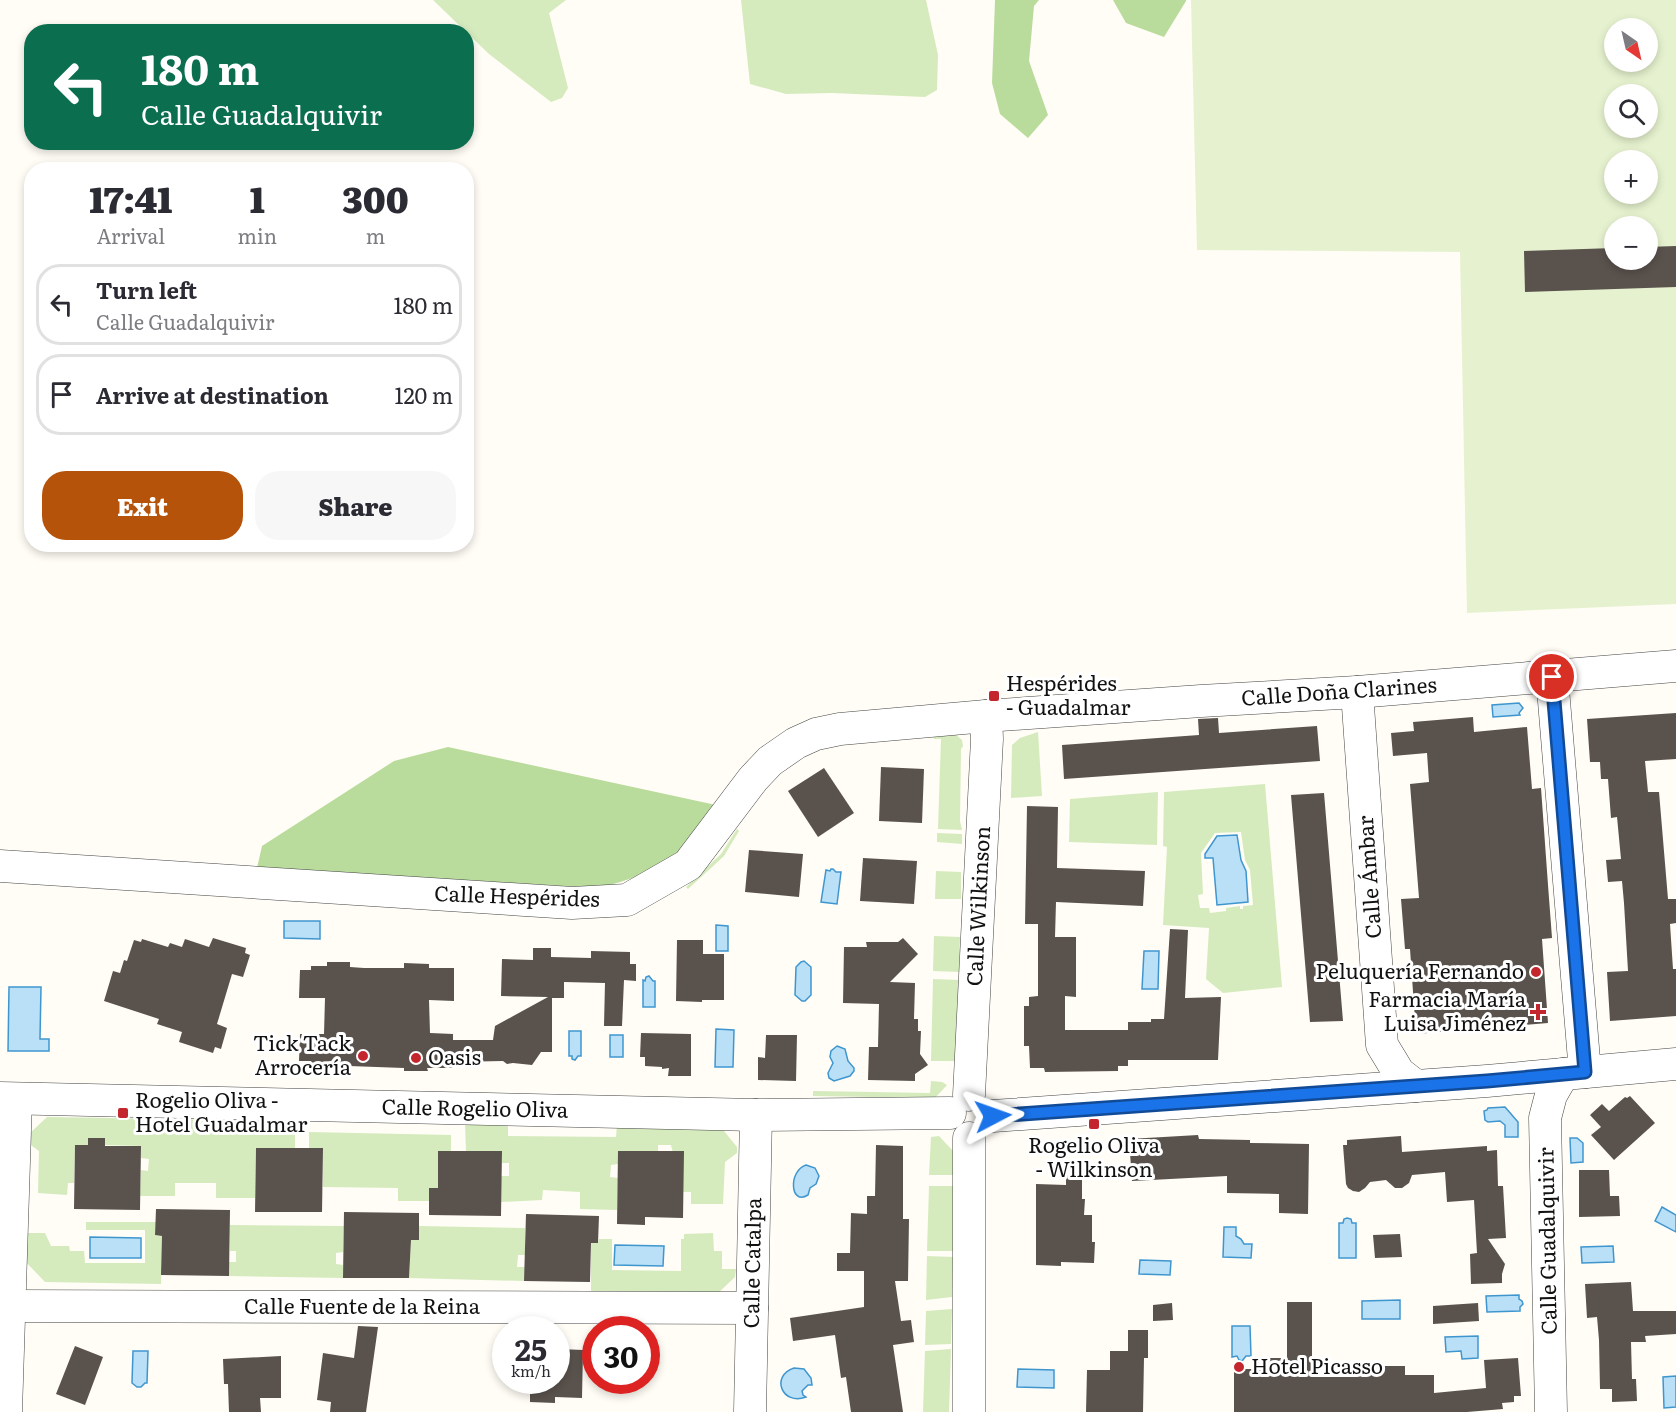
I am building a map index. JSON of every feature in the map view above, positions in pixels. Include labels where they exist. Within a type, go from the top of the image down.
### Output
[{"type":"street","name":"Calle Doña Clarines","points":[[994,716],[1357,692],[1676,666]]},
{"type":"street","points":[[1552,677],[1574,1073]]},
{"type":"street","name":"Calle Ámbar","points":[[1357,692],[1382,1046],[1399,1074],[1416,1086]]},
{"type":"street","name":"Calle Hespérides","points":[[0,866],[572,903],[627,900],[688,865],[753,778],[770,761],[796,743],[816,734],[840,729],[994,716]]},
{"type":"street","name":"Calle Wilkinson","points":[[960,1104],[987,739],[994,716]]},
{"type":"street","points":[[993,1116],[1416,1086],[1676,1064]]},
{"type":"street","name":"Calle Guadalquivir","points":[[1551,1412],[1545,1118],[1551,1095],[1574,1073]]},
{"type":"street","points":[[976,1096],[983,1098],[992,1109],[993,1116],[988,1130],[969,1138],[957,1132],[950,1120],[960,1104],[976,1096]]},
{"type":"street","points":[[6,1412],[8,1099]]},
{"type":"street","name":"Calle Rogelio Oliva","points":[[8,1099],[756,1115],[960,1104]]},
{"type":"street","name":"Calle Catalpa","points":[[750,1412],[756,1115]]},
{"type":"street","points":[[969,1138],[969,1412]]},
{"type":"street","name":"Calle Fuente de la Reina","points":[[5,1326],[752,1308]]},
{"type":"green space","points":[[433,0],[566,0],[549,13],[568,88],[562,98],[551,102],[474,40],[474,24],[458,24]]},
{"type":"green space","points":[[741,0],[926,0],[938,55],[937,90],[925,97],[832,93],[786,94],[750,84]]},
{"type":"green space","points":[[995,0],[1039,0],[1034,6],[1029,61],[1048,115],[1028,138],[1000,114],[992,83]]},
{"type":"green space","points":[[1113,0],[1186,1],[1164,37],[1126,23]]},
{"type":"green space","points":[[1191,0],[1676,0],[1676,604],[1467,613],[1460,252],[1197,250]]},
{"type":"green space","points":[[1038,732],[1042,796],[1011,798],[1012,745],[1020,738]]},
{"type":"green space","points":[[933,734],[955,734],[962,740],[960,821],[962,830],[938,829],[941,739],[934,739]]},
{"type":"green space","points":[[448,747],[716,805],[688,843],[669,860],[640,875],[597,888],[257,868],[262,846],[394,761]]},
{"type":"green space","points":[[1265,784],[1282,987],[1223,993],[1206,979],[1209,928],[1163,925],[1167,847],[1163,846],[1164,792]],"holes":[[[1241,832],[1245,860],[1250,870],[1253,905],[1243,906],[1243,909],[1240,909],[1240,906],[1210,913],[1209,908],[1200,908],[1198,895],[1203,894],[1201,853],[1215,833]]]},
{"type":"green space","points":[[1158,792],[1157,845],[1069,842],[1070,799]]},
{"type":"green space","points":[[737,829],[739,831],[724,856],[688,889],[686,887],[721,854]]},
{"type":"green space","points":[[937,833],[962,834],[962,844],[937,842]]},
{"type":"green space","points":[[936,871],[961,872],[961,899],[935,899]]},
{"type":"green space","points":[[934,936],[960,937],[959,972],[933,971]]},
{"type":"green space","points":[[933,979],[959,980],[957,1061],[931,1061]]},
{"type":"green space","points":[[931,1081],[947,1085],[935,1098],[813,1096],[813,1091],[930,1093]]},
{"type":"green space","points":[[47,1117],[295,1121],[295,1148],[256,1148],[255,1198],[216,1198],[216,1183],[175,1183],[175,1196],[140,1196],[141,1170],[148,1171],[149,1159],[141,1158],[141,1146],[105,1145],[104,1138],[89,1138],[88,1145],[75,1145],[74,1183],[68,1183],[67,1195],[38,1193],[39,1151],[28,1143],[28,1135]]},
{"type":"green space","points":[[508,1123],[508,1136],[616,1137],[617,1125],[720,1126],[737,1147],[737,1153],[725,1162],[723,1204],[691,1204],[691,1192],[683,1192],[671,1145],[658,1145],[658,1151],[618,1151],[618,1164],[611,1165],[610,1177],[618,1178],[617,1210],[580,1209],[580,1192],[543,1190],[542,1200],[501,1202],[501,1176],[509,1176],[509,1163],[502,1163],[502,1151],[466,1151],[465,1124]]},
{"type":"green space","points":[[309,1132],[451,1135],[451,1151],[438,1151],[438,1188],[429,1189],[429,1201],[398,1201],[398,1188],[323,1187],[323,1149],[309,1148]]},
{"type":"green space","points":[[939,1136],[955,1153],[955,1175],[929,1175],[931,1137]]},
{"type":"green space","points":[[929,1186],[954,1186],[953,1251],[927,1251]]},
{"type":"green space","points":[[86,1222],[156,1222],[155,1235],[162,1236],[161,1284],[45,1282],[24,1260],[24,1233],[45,1233],[51,1246],[69,1246],[70,1251],[84,1251],[85,1263],[145,1263],[145,1230],[86,1230]]},
{"type":"green space","points":[[230,1225],[344,1226],[343,1252],[336,1253],[336,1264],[343,1265],[343,1278],[229,1276],[229,1262],[236,1262],[236,1251],[230,1251]]},
{"type":"green space","points":[[419,1226],[525,1228],[525,1255],[518,1255],[517,1267],[525,1267],[524,1281],[409,1278],[411,1240],[419,1240]]},
{"type":"green space","points":[[713,1233],[714,1251],[722,1251],[722,1269],[736,1269],[735,1277],[716,1295],[591,1294],[591,1243],[598,1243],[599,1239],[612,1239],[612,1270],[681,1271],[681,1239],[684,1239],[684,1234]]},
{"type":"green space","points":[[927,1256],[953,1257],[952,1297],[926,1300]]},
{"type":"green space","points":[[952,1309],[951,1344],[925,1345],[926,1311]]},
{"type":"green space","points":[[951,1349],[949,1412],[923,1412],[925,1351]]},
{"type":"water","points":[[1519,703],[1523,708],[1520,715],[1493,717],[1492,705]]},
{"type":"water","points":[[1237,835],[1241,860],[1246,871],[1248,902],[1217,905],[1213,858],[1205,858],[1205,854],[1217,836]]},
{"type":"water","points":[[826,870],[841,872],[837,904],[821,902]]},
{"type":"water","points":[[284,921],[320,921],[320,939],[284,938]]},
{"type":"water","points":[[716,925],[728,926],[728,951],[716,951]]},
{"type":"water","points":[[1144,951],[1159,951],[1158,989],[1142,989]]},
{"type":"water","points":[[804,961],[811,967],[811,995],[802,1001],[795,995],[796,967]]},
{"type":"water","points":[[649,976],[655,981],[655,1007],[643,1007],[643,980],[645,981]]},
{"type":"water","points":[[9,987],[41,987],[40,1039],[49,1039],[49,1051],[8,1051]]},
{"type":"water","points":[[716,1029],[734,1030],[733,1067],[715,1067]]},
{"type":"water","points":[[569,1031],[581,1031],[581,1056],[575,1060],[569,1056]]},
{"type":"water","points":[[610,1035],[623,1035],[623,1057],[610,1057]]},
{"type":"water","points":[[837,1046],[845,1049],[854,1071],[850,1076],[834,1081],[829,1078],[828,1073],[833,1063],[830,1057],[831,1051]]},
{"type":"water","points":[[1505,1107],[1518,1122],[1518,1137],[1505,1137],[1505,1125],[1500,1121],[1485,1120],[1484,1111],[1488,1108]]},
{"type":"water","points":[[1570,1138],[1577,1138],[1583,1143],[1583,1162],[1571,1163]]},
{"type":"water","points":[[806,1165],[815,1168],[819,1176],[808,1195],[802,1197],[795,1192],[794,1180],[800,1168]]},
{"type":"water","points":[[1662,1207],[1676,1215],[1676,1232],[1655,1221]]},
{"type":"water","points":[[1347,1218],[1351,1219],[1352,1223],[1356,1223],[1356,1258],[1339,1258],[1339,1223],[1343,1223]]},
{"type":"water","points":[[1224,1227],[1236,1227],[1236,1236],[1244,1244],[1252,1244],[1251,1258],[1223,1257]]},
{"type":"water","points":[[90,1237],[141,1238],[141,1258],[90,1258]]},
{"type":"water","points":[[615,1245],[664,1246],[663,1266],[614,1265]]},
{"type":"water","points":[[1613,1246],[1614,1262],[1582,1263],[1581,1247]]},
{"type":"water","points":[[1140,1260],[1171,1261],[1170,1275],[1139,1274]]},
{"type":"water","points":[[1519,1295],[1523,1304],[1520,1311],[1487,1312],[1486,1296]]},
{"type":"water","points":[[1400,1300],[1400,1319],[1362,1319],[1362,1301]]},
{"type":"water","points":[[1232,1326],[1250,1326],[1251,1356],[1246,1356],[1242,1361],[1237,1356],[1232,1357]]},
{"type":"water","points":[[1478,1336],[1478,1358],[1462,1359],[1461,1351],[1446,1352],[1445,1337]]},
{"type":"water","points":[[133,1351],[148,1351],[147,1383],[141,1387],[132,1383]]},
{"type":"water","points":[[794,1368],[804,1369],[811,1378],[812,1385],[808,1385],[802,1391],[806,1397],[798,1399],[791,1397],[782,1389],[782,1377]]},
{"type":"water","points":[[1018,1369],[1054,1370],[1054,1388],[1017,1387]]},
{"type":"water","points":[[1676,1376],[1676,1407],[1664,1408],[1663,1377]]},
{"type":"building","points":[[1676,246],[1676,287],[1525,292],[1524,251],[1604,248],[1604,270],[1658,270],[1658,247]]},
{"type":"building","points":[[1676,713],[1676,759],[1645,761],[1648,792],[1659,792],[1668,899],[1676,899],[1676,923],[1670,924],[1673,969],[1676,969],[1676,1016],[1610,1021],[1607,972],[1628,971],[1622,881],[1608,882],[1606,860],[1621,859],[1617,817],[1611,818],[1608,779],[1601,779],[1600,762],[1590,762],[1587,719]]},
{"type":"building","points":[[1473,717],[1474,732],[1527,727],[1532,789],[1541,788],[1552,938],[1542,939],[1548,1023],[1416,1034],[1410,949],[1405,949],[1401,899],[1419,898],[1410,784],[1429,782],[1427,753],[1393,756],[1391,733],[1414,731],[1413,722]]},
{"type":"building","points":[[1218,718],[1219,733],[1317,726],[1320,761],[1064,779],[1062,745],[1199,735],[1198,719]]},
{"type":"building","points":[[881,767],[924,769],[922,823],[879,821]]},
{"type":"building","points":[[824,768],[854,813],[818,837],[788,791]]},
{"type":"building","points":[[1324,793],[1343,1021],[1310,1022],[1291,795]]},
{"type":"building","points":[[1027,806],[1058,807],[1057,868],[1145,871],[1143,906],[1056,902],[1055,937],[1076,937],[1076,997],[1065,996],[1065,1030],[1128,1030],[1128,1022],[1151,1022],[1151,1019],[1164,1019],[1170,929],[1188,930],[1185,998],[1221,997],[1218,1060],[1128,1060],[1128,1066],[1118,1066],[1118,1071],[1045,1072],[1044,1068],[1030,1068],[1029,1046],[1024,1046],[1024,1006],[1029,1006],[1029,997],[1038,996],[1038,924],[1025,924]]},
{"type":"building","points":[[749,850],[803,854],[799,897],[745,892]]},
{"type":"building","points":[[863,858],[917,861],[914,904],[860,901]]},
{"type":"building","points":[[213,938],[246,948],[245,953],[250,955],[243,977],[232,974],[217,1024],[227,1028],[221,1049],[215,1047],[213,1053],[179,1042],[182,1032],[157,1024],[159,1019],[104,1001],[113,971],[120,973],[134,940],[141,942],[142,939],[168,947],[170,943],[182,947],[185,939],[209,947]]},
{"type":"building","points":[[903,938],[918,954],[890,982],[915,983],[914,1019],[918,1019],[918,1031],[921,1031],[920,1054],[928,1065],[915,1074],[915,1081],[868,1080],[869,1047],[878,1047],[879,1004],[843,1003],[844,947],[867,947],[866,942],[898,942]]},
{"type":"building","points":[[677,940],[703,940],[703,954],[724,954],[724,1000],[676,1001]]},
{"type":"building","points":[[533,948],[551,948],[551,957],[591,958],[591,951],[630,952],[630,964],[636,964],[636,981],[624,980],[622,1026],[604,1026],[605,983],[564,982],[564,998],[552,998],[552,1052],[541,1052],[532,1065],[507,1064],[503,1061],[453,1062],[453,1068],[427,1068],[428,1071],[349,1066],[349,1070],[324,1070],[324,1065],[312,1065],[311,1061],[299,1061],[300,1034],[324,1034],[325,998],[299,998],[300,970],[311,970],[311,966],[327,966],[327,962],[350,962],[350,967],[364,968],[404,968],[404,963],[429,964],[429,968],[454,968],[454,1001],[429,1000],[430,1033],[453,1034],[453,1040],[493,1040],[495,1026],[548,997],[501,996],[502,959],[533,960]]},
{"type":"building","points":[[641,1033],[691,1034],[691,1076],[668,1076],[669,1068],[645,1066],[645,1057],[640,1057]]},
{"type":"building","points":[[766,1035],[797,1035],[796,1081],[758,1080],[758,1057],[765,1058]]},
{"type":"building","points":[[1630,1096],[1655,1123],[1614,1160],[1591,1135],[1601,1127],[1590,1115],[1602,1104],[1609,1111],[1625,1097]]},
{"type":"building","points":[[1198,1135],[1199,1139],[1309,1144],[1308,1214],[1279,1213],[1279,1194],[1227,1193],[1227,1176],[1132,1181],[1129,1139]]},
{"type":"building","points":[[1401,1136],[1402,1152],[1487,1146],[1487,1151],[1497,1150],[1498,1186],[1503,1186],[1506,1238],[1488,1239],[1505,1264],[1502,1283],[1471,1284],[1470,1254],[1477,1253],[1474,1200],[1447,1202],[1445,1172],[1412,1175],[1409,1183],[1402,1188],[1395,1188],[1386,1180],[1370,1182],[1359,1192],[1348,1188],[1343,1145],[1347,1145],[1347,1140]]},
{"type":"building","points":[[88,1138],[105,1138],[105,1146],[141,1146],[140,1210],[74,1209],[75,1145],[88,1145]]},
{"type":"building","points":[[876,1145],[903,1146],[903,1219],[909,1219],[908,1281],[895,1281],[901,1321],[911,1320],[914,1342],[893,1345],[903,1412],[851,1412],[846,1377],[841,1378],[835,1335],[793,1341],[790,1318],[864,1307],[864,1271],[837,1271],[837,1253],[850,1253],[851,1213],[867,1214],[867,1196],[875,1196]]},
{"type":"building","points":[[256,1148],[323,1148],[322,1212],[255,1212]]},
{"type":"building","points":[[438,1151],[502,1151],[501,1216],[429,1215],[429,1188],[438,1188]]},
{"type":"building","points":[[618,1151],[684,1151],[683,1218],[645,1217],[645,1225],[617,1224]]},
{"type":"building","points":[[1579,1170],[1609,1170],[1610,1196],[1619,1196],[1620,1216],[1579,1217]]},
{"type":"building","points":[[1066,1175],[1082,1175],[1084,1215],[1092,1215],[1092,1242],[1095,1242],[1094,1263],[1061,1262],[1061,1266],[1036,1265],[1036,1184],[1066,1185]]},
{"type":"building","points":[[156,1209],[230,1210],[229,1276],[161,1275],[162,1236],[155,1235]]},
{"type":"building","points":[[344,1212],[419,1213],[419,1240],[411,1240],[409,1278],[343,1278]]},
{"type":"building","points":[[526,1214],[599,1216],[598,1243],[591,1243],[590,1282],[524,1281]]},
{"type":"building","points":[[1400,1234],[1402,1257],[1375,1258],[1373,1235]]},
{"type":"building","points":[[1631,1282],[1633,1311],[1676,1311],[1676,1334],[1645,1336],[1646,1342],[1631,1342],[1632,1379],[1636,1379],[1637,1401],[1612,1402],[1612,1389],[1600,1389],[1597,1317],[1587,1318],[1585,1284]]},
{"type":"building","points":[[1287,1302],[1312,1302],[1312,1377],[1356,1377],[1356,1366],[1405,1366],[1405,1375],[1434,1375],[1434,1393],[1486,1388],[1484,1360],[1518,1358],[1521,1396],[1514,1396],[1514,1402],[1502,1403],[1503,1409],[1467,1412],[1234,1412],[1234,1369],[1268,1369],[1269,1358],[1287,1358]]},
{"type":"building","points":[[1172,1303],[1173,1320],[1153,1321],[1153,1305]]},
{"type":"building","points":[[1478,1303],[1479,1321],[1433,1324],[1433,1306]]},
{"type":"building","points":[[358,1326],[378,1327],[366,1412],[330,1412],[331,1402],[317,1400],[323,1353],[354,1358]]},
{"type":"building","points":[[1128,1330],[1148,1330],[1148,1358],[1144,1358],[1143,1412],[1086,1412],[1087,1370],[1110,1370],[1110,1351],[1128,1351]]},
{"type":"building","points":[[75,1346],[103,1357],[85,1405],[56,1394]]},
{"type":"building","points":[[570,1349],[582,1350],[582,1398],[555,1397],[555,1403],[530,1402],[530,1394],[570,1394]]},
{"type":"building","points":[[281,1356],[281,1398],[260,1398],[261,1412],[229,1412],[228,1384],[224,1384],[223,1359]]},
{"type":"place","name":"Hespérides - Guadalmar","points":[[994,696]]},
{"type":"place","name":"Peluquería Fernando","points":[[1536,972]]},
{"type":"place","name":"Farmacia María Luisa Jiménez","points":[[1538,1012]]},
{"type":"place","name":"Tick Tack Arrocería","points":[[363,1056]]},
{"type":"place","name":"Oasis","points":[[416,1058]]},
{"type":"place","name":"Rogelio Oliva - Hotel Guadalmar","points":[[123,1113]]},
{"type":"place","name":"Rogelio Oliva - Wilkinson","points":[[1094,1124]]},
{"type":"place","name":"Hotel Picasso","points":[[1239,1367]]},
{"type":"route","points":[[993,1116],[1585,1072],[1552,677]]}]
